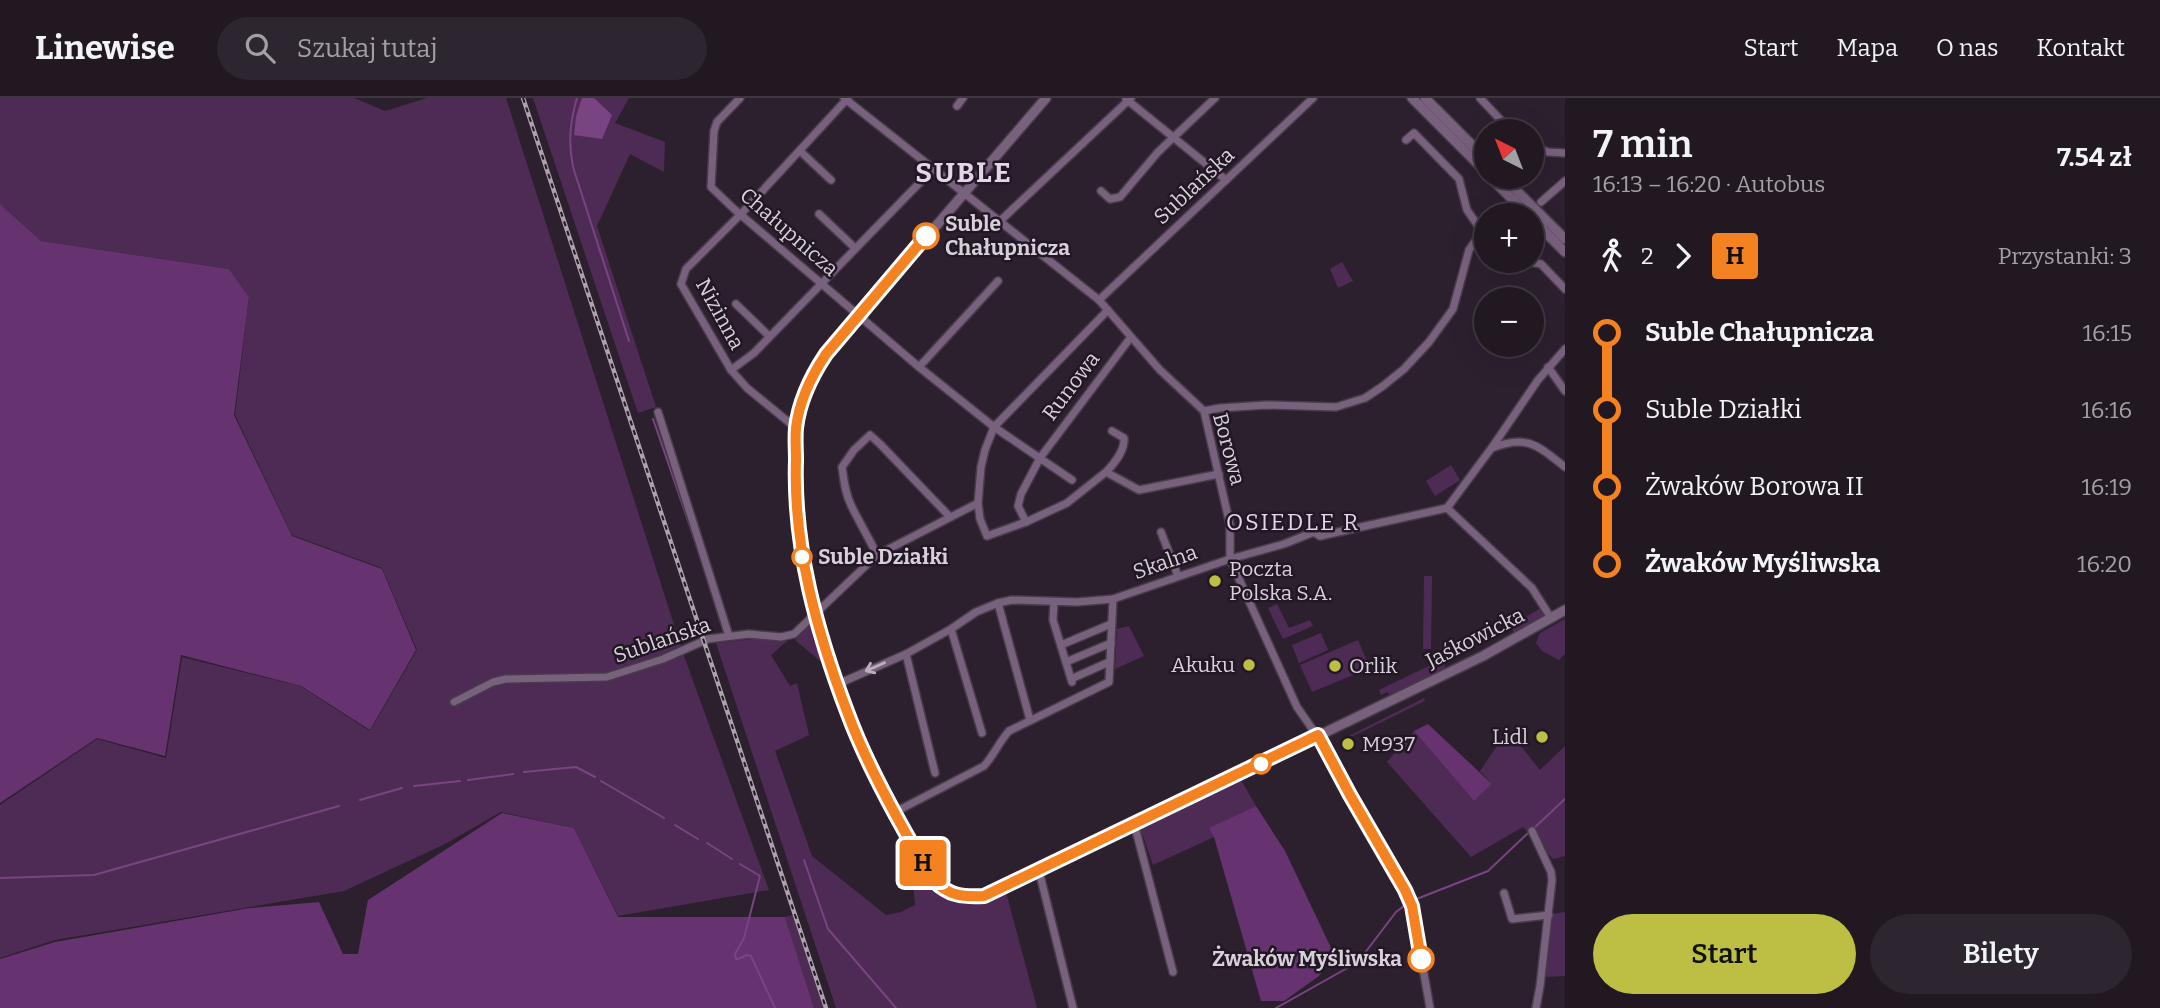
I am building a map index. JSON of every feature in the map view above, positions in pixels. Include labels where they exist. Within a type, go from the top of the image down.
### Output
[{"type":"street","name":"Chałupnicza","points":[[740,98],[717,122],[714,131],[711,187],[919,367],[994,427]]},
{"type":"street","points":[[957,106],[963,98]]},
{"type":"street","name":"Jaśkowicka","points":[[1046,98],[858,315],[816,369],[801,406],[796,428],[795,496],[802,558],[838,684],[868,760],[933,880],[949,893],[960,897],[984,896],[1483,656],[1565,610]]},
{"type":"street","points":[[1101,191],[1110,198],[1120,197],[1174,136],[1215,98]]},
{"type":"street","name":"Sublańska","points":[[1099,300],[1313,98]]},
{"type":"street","points":[[1412,98],[1474,160]]},
{"type":"street","points":[[1425,98],[1474,145]]},
{"type":"street","points":[[1480,98],[1498,119]]},
{"type":"street","name":"Nizinna","points":[[796,428],[747,388],[732,370],[681,284],[686,269],[741,214],[846,99]]},
{"type":"street","name":"Borowa","points":[[846,99],[1099,300],[1160,370],[1204,411],[1230,525],[1230,559],[1297,707],[1318,735],[1410,902],[1430,1008]]},
{"type":"street","points":[[1000,221],[1128,99],[1226,180]]},
{"type":"street","points":[[1406,140],[1413,133],[1459,179],[1467,210],[1474,219]]},
{"type":"street","points":[[800,150],[831,180]]},
{"type":"street","points":[[1544,150],[1565,153]]},
{"type":"street","points":[[732,370],[754,353],[933,169]]},
{"type":"street","points":[[1541,202],[1565,181]]},
{"type":"street","points":[[1506,189],[1565,239]]},
{"type":"street","points":[[1511,189],[1521,203]]},
{"type":"street","points":[[1510,203],[1517,197]]},
{"type":"street","points":[[819,214],[855,248]]},
{"type":"street","points":[[1544,231],[1565,252]]},
{"type":"street","points":[[1204,411],[1266,405],[1336,407],[1365,398],[1383,387],[1429,342],[1453,309],[1469,250],[1474,244]]},
{"type":"street","points":[[1544,267],[1565,289]]},
{"type":"street","points":[[919,367],[998,281]]},
{"type":"street","points":[[736,304],[769,336]]},
{"type":"street","points":[[1108,310],[994,427],[981,467],[978,503],[979,519],[987,536],[1067,503],[1106,472],[1125,443],[1124,438],[1112,431]]},
{"type":"street","name":"Runowa","points":[[1026,522],[1018,506],[1040,458],[1132,337]]},
{"type":"street","points":[[1551,618],[1532,588],[1455,522],[1447,509],[1548,368],[1565,349]]},
{"type":"street","points":[[1548,368],[1565,391]]},
{"type":"street","points":[[658,412],[729,636]]},
{"type":"street","points":[[994,427],[1072,480]]},
{"type":"street","points":[[877,555],[852,507],[842,467],[854,450],[870,435],[950,517]]},
{"type":"street","points":[[1492,448],[1511,442],[1527,442],[1536,445],[1565,467]]},
{"type":"street","points":[[1106,472],[1139,490],[1219,474]]},
{"type":"street","name":"Sublańska","points":[[454,702],[493,682],[506,679],[607,677],[663,659],[704,640],[749,634],[794,634],[877,555],[978,503]]},
{"type":"street","name":"Skalna","points":[[838,684],[906,653],[976,612],[998,603],[1012,600],[1051,602],[1113,599],[1230,559],[1284,544],[1314,531],[1320,536],[1447,509]]},
{"type":"street","points":[[1161,532],[1178,576]]},
{"type":"street","points":[[895,812],[984,766],[1009,731],[1109,682],[1113,599]]},
{"type":"street","points":[[1051,602],[1053,620],[1071,680],[1110,662]]},
{"type":"street","points":[[998,603],[1030,719]]},
{"type":"street","points":[[1061,645],[1111,624]]},
{"type":"street","points":[[951,629],[982,733]]},
{"type":"street","points":[[1066,662],[1111,643]]},
{"type":"street","points":[[906,653],[935,773]]},
{"type":"street","points":[[1134,824],[1173,972]]},
{"type":"street","points":[[1532,831],[1552,877],[1536,1008]]},
{"type":"street","points":[[1039,871],[1073,1008]]},
{"type":"street","points":[[1504,893],[1512,919],[1549,915]]},
{"type":"shaded area","points":[[0,98],[354,98],[385,111],[427,98],[506,98],[684,656],[769,890],[618,916],[574,828],[501,812],[445,844],[344,891],[55,940],[0,958],[0,805],[97,739],[166,758],[182,657],[300,686],[370,731],[417,650],[382,568],[292,535],[235,415],[249,297],[229,269],[41,241],[0,204]]},
{"type":"shaded area","points":[[533,98],[629,98],[615,123],[665,142],[664,172],[630,154],[597,226],[656,407],[638,413]]},
{"type":"shaded area","points":[[582,98],[594,98],[612,115],[602,139],[574,135]]},
{"type":"shaded area","points":[[0,204],[41,241],[229,269],[249,297],[234,415],[292,536],[382,569],[416,650],[370,730],[301,686],[181,655],[165,756],[97,738],[0,803]]},
{"type":"shaded area","points":[[1342,262],[1353,281],[1338,288],[1330,269]]},
{"type":"shaded area","points":[[1451,465],[1460,480],[1435,496],[1426,481]]},
{"type":"shaded area","points":[[1424,576],[1432,576],[1431,649],[1423,649]]},
{"type":"shaded area","points":[[1277,604],[1289,628],[1310,620],[1313,626],[1283,639],[1268,608]]},
{"type":"shaded area","points":[[1541,608],[1545,613],[1543,618],[1515,634],[1510,626]]},
{"type":"shaded area","points":[[1565,619],[1565,654],[1559,660],[1542,651],[1536,643],[1540,633]]},
{"type":"shaded area","points":[[811,624],[815,635],[814,642],[817,642],[825,665],[795,640]]},
{"type":"shaded area","points":[[1129,626],[1144,656],[1115,669],[1117,629]]},
{"type":"shaded area","points":[[1321,633],[1328,650],[1299,663],[1292,645]]},
{"type":"shaded area","points":[[763,638],[787,641],[771,655],[790,686],[797,683],[809,735],[775,751],[812,856],[886,915],[915,905],[913,882],[924,877],[954,903],[981,901],[1006,892],[1037,1008],[836,1008],[716,643]]},
{"type":"shaded area","name":"Orlik","points":[[1358,640],[1370,668],[1312,692],[1300,665]]},
{"type":"shaded area","points":[[1443,659],[1443,671],[1404,690],[1381,695],[1379,690]]},
{"type":"shaded area","points":[[1424,698],[1425,701],[1343,739]]},
{"type":"shaded area","points":[[1428,724],[1492,784],[1474,801],[1414,731]]},
{"type":"shaded area","points":[[1508,730],[1540,770],[1565,746],[1565,856],[1553,859],[1523,827],[1471,857],[1387,762],[1414,731],[1474,801],[1492,784],[1480,771]]},
{"type":"shaded area","points":[[1241,780],[1256,806],[1210,828],[1214,837],[1153,865],[1140,827]]},
{"type":"shaded area","points":[[1256,806],[1285,851],[1335,956],[1319,976],[1284,1001],[1261,1001],[1214,837],[1209,828]]},
{"type":"shaded area","points":[[502,813],[574,828],[618,917],[785,917],[814,1008],[0,1008],[0,959],[55,942],[250,908],[319,902],[343,954],[358,954],[368,900]]},
{"type":"shaded area","points":[[1565,912],[1565,976],[1545,977],[1552,914]]},
{"type":"shaded area","points":[[793,915],[824,1008],[814,1008],[785,917]]},
{"type":"waterway","points":[[577,98],[570,132],[573,167],[629,341]]},
{"type":"waterway","points":[[653,419],[704,567]]},
{"type":"waterway","points":[[524,772],[576,767],[595,777]]},
{"type":"waterway","points":[[468,780],[513,774]]},
{"type":"waterway","points":[[414,786],[460,781]]},
{"type":"waterway","points":[[601,781],[664,818]]},
{"type":"waterway","points":[[360,800],[402,788]]},
{"type":"waterway","points":[[1532,830],[1565,799]]},
{"type":"waterway","points":[[0,878],[94,875],[339,806]]},
{"type":"waterway","points":[[675,825],[698,839]]},
{"type":"waterway","points":[[1414,900],[1488,871],[1528,833]]},
{"type":"waterway","points":[[707,843],[732,859]]},
{"type":"waterway","points":[[804,860],[828,929],[896,1008]]},
{"type":"waterway","points":[[740,864],[760,876],[744,938],[735,954],[736,959],[751,956],[775,1008]]},
{"type":"waterway","points":[[1276,1008],[1358,962],[1396,912],[1409,902]]},
{"type":"railway","points":[[523,98],[826,1008]]},
{"type":"bus line","name":"H","points":[[926,236],[816,369],[801,406],[796,428],[795,496],[802,558],[848,715],[873,771],[933,880],[949,893],[960,897],[984,896],[1318,735],[1405,890],[1412,906],[1421,959]]},
{"type":"place","name":"Suble Chałupnicza","points":[[926,236]]},
{"type":"place","name":"Suble Działki","points":[[802,557]]},
{"type":"place","name":"Poczta Polska S.A.","points":[[1215,581]]},
{"type":"place","name":"Akuku","points":[[1249,665]]},
{"type":"place","name":"Orlik","points":[[1335,666]]},
{"type":"place","name":"Lidl","points":[[1542,737]]},
{"type":"place","name":"M937","points":[[1348,744]]},
{"type":"place","name":"Żwaków Myśliwska","points":[[1421,959]]},
{"type":"district","name":"SUBLE","points":[[964,172]]},
{"type":"district","name":"OSIEDLE R","points":[[1293,522]]}]
